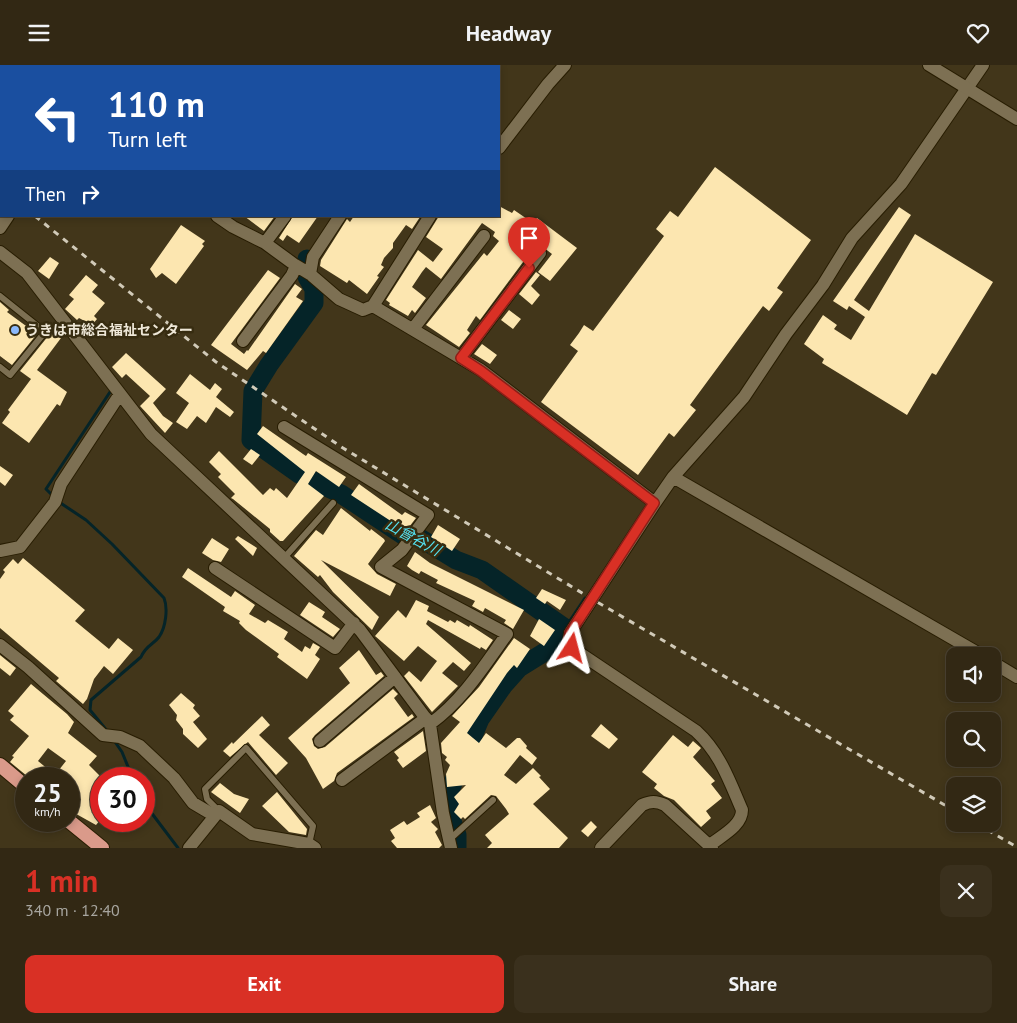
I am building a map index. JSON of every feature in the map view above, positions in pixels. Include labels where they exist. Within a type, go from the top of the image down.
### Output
[{"type":"highway","points":[[0,765],[15,778]]},
{"type":"highway","points":[[80,830],[102,848]]},
{"type":"street","points":[[500,147],[565,65]]},
{"type":"street","points":[[929,65],[1017,119]]},
{"type":"street","points":[[601,848],[642,805],[648,802],[657,802],[665,805],[711,846],[737,824],[742,817],[742,810],[720,759],[709,743],[696,731],[572,648],[569,641],[570,633],[654,503],[673,477],[744,397],[786,334],[824,285],[852,237],[901,184],[983,65]]},
{"type":"street","points":[[0,228],[7,217]]},
{"type":"street","points":[[218,217],[232,227],[265,243],[304,270],[339,299],[363,310],[373,306],[429,217]]},
{"type":"street","points":[[265,243],[284,217]]},
{"type":"street","points":[[243,341],[292,275],[304,270],[339,217]]},
{"type":"street","points":[[413,329],[484,235]]},
{"type":"street","points":[[0,252],[27,273],[151,434],[354,623],[428,721],[443,813],[452,841]]},
{"type":"street","points":[[461,358],[540,253]]},
{"type":"street","points":[[373,306],[481,371],[654,503]]},
{"type":"street","points":[[0,551],[20,547],[55,502],[61,484],[120,394]]},
{"type":"street","points":[[284,427],[428,515],[412,539],[381,567],[507,634],[465,692],[445,713],[428,721],[342,779]]},
{"type":"street","points":[[673,477],[967,647]]},
{"type":"street","points":[[215,568],[335,648],[354,623]]},
{"type":"street","points":[[0,645],[28,667],[72,709],[83,715],[110,737],[130,740],[140,745],[174,778],[193,803],[252,834],[312,846]]},
{"type":"street","points":[[1001,667],[1017,677]]},
{"type":"street","points":[[320,741],[395,677]]},
{"type":"street","points":[[189,848],[217,814]]},
{"type":"lane","points":[[0,297],[45,332],[10,375],[0,367]]},
{"type":"lane","points":[[284,558],[333,503]]},
{"type":"lane","points":[[217,814],[207,799],[205,789],[246,748],[314,826],[312,846]]},
{"type":"lane","points":[[452,841],[493,800]]},
{"type":"building","points":[[715,167],[811,240],[777,288],[783,292],[772,307],[769,311],[763,306],[690,405],[696,410],[674,437],[669,433],[638,475],[541,402],[578,351],[570,345],[584,325],[593,331],[664,236],[656,229],[670,211],[678,217]]},
{"type":"building","points":[[500,207],[512,213],[514,210],[533,223],[537,218],[577,248],[550,281],[538,272],[552,254],[523,232],[512,246],[526,258],[480,320],[476,316],[467,330],[470,333],[459,347],[426,325],[484,253],[487,256],[499,241],[493,236],[495,232],[482,223],[441,279],[426,267],[412,287],[426,298],[415,313],[412,310],[408,316],[389,305],[390,303],[386,300],[418,250],[433,262],[443,249],[426,237],[438,217],[500,217]]},
{"type":"building","points":[[899,207],[911,215],[854,300],[869,311],[915,234],[993,282],[936,375],[932,373],[907,415],[822,363],[824,359],[804,344],[823,315],[837,325],[834,329],[851,340],[865,317],[849,306],[847,310],[833,301]]},
{"type":"building","points":[[245,217],[274,217],[264,231]]},
{"type":"building","points":[[292,217],[317,217],[299,243],[287,235],[283,241],[279,238]]},
{"type":"building","points":[[353,217],[420,217],[412,229],[406,225],[393,243],[393,248],[384,258],[381,265],[384,267],[377,276],[379,277],[367,294],[349,280],[347,283],[320,266],[321,260],[347,219],[350,222]]},
{"type":"building","points":[[181,225],[205,241],[202,244],[204,246],[176,284],[162,273],[156,278],[150,269]]},
{"type":"building","points":[[50,257],[59,263],[49,279],[38,271]]},
{"type":"building","points":[[268,270],[280,278],[231,344],[244,354],[248,351],[295,284],[302,289],[296,297],[303,301],[266,353],[263,351],[247,370],[211,345]]},
{"type":"building","points":[[536,272],[540,275],[531,286],[540,295],[532,305],[519,294]]},
{"type":"building","points":[[86,275],[98,285],[92,292],[105,303],[94,316],[97,319],[92,325],[79,318],[77,320],[65,309],[74,299],[69,295]]},
{"type":"building","points":[[0,302],[9,310],[7,312],[37,334],[12,365],[0,356]]},
{"type":"building","points":[[509,310],[521,319],[513,329],[501,320]]},
{"type":"building","points":[[57,325],[64,334],[37,370],[67,392],[60,406],[57,404],[29,443],[2,423],[10,412],[8,410],[31,379],[20,371]]},
{"type":"building","points":[[482,344],[497,355],[490,364],[474,354]]},
{"type":"building","points":[[126,353],[166,389],[153,403],[163,416],[173,423],[165,433],[140,406],[150,396],[126,374],[122,378],[112,367]]},
{"type":"building","points":[[190,374],[210,390],[215,383],[222,389],[216,397],[234,412],[230,417],[216,407],[206,423],[197,416],[187,429],[176,422],[189,403],[176,393]]},
{"type":"building","points":[[263,426],[306,456],[308,453],[346,477],[339,487],[316,471],[308,484],[324,496],[283,541],[280,541],[270,532],[270,529],[231,498],[235,494],[218,477],[221,474],[209,462],[219,451],[263,495],[270,488],[274,491],[276,488],[287,498],[305,472],[257,434]]},
{"type":"building","points":[[251,449],[260,455],[252,465],[243,459]]},
{"type":"building","points":[[0,466],[13,475],[5,486],[0,482]]},
{"type":"building","points":[[359,484],[402,515],[405,512],[416,518],[406,531],[351,495]]},
{"type":"building","points":[[341,508],[370,531],[371,529],[384,539],[385,541],[368,564],[377,574],[396,584],[390,596],[321,560],[379,617],[372,630],[333,592],[320,575],[318,577],[294,556],[316,530],[323,535]]},
{"type":"building","points":[[438,525],[460,539],[452,551],[431,537]]},
{"type":"building","points":[[238,536],[257,548],[253,556],[235,539]]},
{"type":"building","points":[[212,538],[229,549],[221,562],[213,560],[202,553]]},
{"type":"building","points":[[415,552],[430,563],[524,610],[513,629],[504,623],[506,620],[485,608],[483,612],[472,606],[475,601],[436,583],[438,580],[421,571],[419,574],[412,570],[407,566]]},
{"type":"building","points":[[23,558],[85,610],[75,621],[109,649],[118,638],[133,650],[113,674],[104,666],[94,679],[87,699],[83,704],[56,681],[59,678],[0,628],[0,579],[5,572],[3,570],[13,559],[18,564]]},
{"type":"building","points":[[188,568],[231,597],[235,591],[255,605],[249,614],[265,623],[268,620],[288,632],[284,639],[302,652],[305,646],[310,649],[313,643],[320,647],[315,655],[320,659],[307,679],[277,657],[279,654],[246,630],[239,623],[240,621],[223,611],[225,607],[182,577]]},
{"type":"building","points":[[542,589],[566,600],[560,610],[547,601],[545,604],[536,598]]},
{"type":"building","points":[[416,600],[429,606],[427,611],[448,622],[450,620],[455,623],[457,620],[469,627],[470,625],[493,640],[486,650],[481,647],[480,649],[428,620],[426,624],[471,663],[464,671],[453,662],[442,673],[458,686],[432,712],[404,676],[409,671],[421,682],[437,661],[418,646],[404,661],[375,636],[398,610],[406,618]]},
{"type":"building","points":[[309,602],[325,612],[322,617],[340,629],[333,637],[300,615]]},
{"type":"building","points":[[539,619],[555,630],[544,646],[530,636]]},
{"type":"building","points":[[514,638],[530,649],[517,668],[514,665],[507,673],[467,733],[479,743],[486,733],[506,748],[517,738],[520,738],[527,746],[526,748],[537,758],[532,765],[520,755],[504,775],[516,784],[533,768],[541,776],[539,777],[550,789],[533,804],[568,838],[559,848],[487,848],[492,843],[485,835],[509,814],[506,809],[496,796],[491,795],[465,819],[463,817],[461,819],[454,812],[459,804],[454,797],[466,785],[447,787],[446,774],[450,765],[445,760],[447,757],[442,753],[441,743],[460,722],[452,716],[479,687]]},
{"type":"building","points":[[359,650],[376,675],[381,672],[384,676],[315,735],[312,739],[314,746],[318,749],[325,747],[393,689],[398,694],[394,698],[408,717],[412,714],[414,717],[337,773],[334,781],[323,789],[306,758],[288,738],[350,683],[339,668]]},
{"type":"building","points":[[0,655],[16,668],[10,676],[0,668]]},
{"type":"building","points":[[31,684],[74,722],[68,733],[97,756],[89,765],[91,767],[90,822],[80,816],[80,767],[61,767],[66,761],[48,748],[38,761],[45,767],[16,767],[10,762],[14,757],[12,756],[29,736],[10,720],[14,716],[8,711]]},
{"type":"building","points":[[181,693],[195,705],[193,708],[200,716],[193,722],[207,739],[198,748],[183,734],[183,729],[176,720],[177,715],[169,705]]},
{"type":"building","points":[[262,716],[270,725],[259,735],[288,763],[276,775],[248,742],[230,757],[223,751]]},
{"type":"building","points":[[601,724],[618,739],[609,749],[591,736]]},
{"type":"building","points":[[423,731],[426,751],[403,768],[394,752]]},
{"type":"building","points":[[673,735],[688,747],[693,741],[701,748],[693,757],[715,781],[711,784],[722,798],[706,811],[711,818],[701,827],[674,800],[664,796],[654,788],[657,784],[642,772]]},
{"type":"building","points":[[220,783],[234,794],[249,799],[240,813],[211,792]]},
{"type":"building","points":[[277,792],[307,829],[306,835],[289,832],[262,806]]},
{"type":"building","points":[[430,805],[436,818],[431,822],[438,829],[435,832],[442,845],[439,848],[397,848],[391,841],[395,838],[390,830],[404,821],[407,825],[420,817],[417,813]]},
{"type":"building","points":[[591,821],[597,827],[588,837],[581,831]]},
{"type":"waterway","name":"山曾谷川","points":[[307,259],[307,277],[314,289],[314,303],[269,365],[253,391],[251,440],[299,474],[341,494],[403,535],[420,538],[456,560],[482,570],[565,628],[556,645],[519,668],[503,686],[480,719],[450,790],[449,813],[457,835],[457,848]]},
{"type":"waterway","points":[[53,496],[46,489],[110,392]]},
{"type":"waterway","points":[[59,502],[86,520],[112,544],[164,598],[165,602],[165,623],[157,640],[145,650],[141,657],[91,700],[90,710],[108,732]]},
{"type":"waterway","points":[[565,628],[585,598]]},
{"type":"waterway","points":[[113,739],[122,752],[128,767]]},
{"type":"waterway","points":[[155,818],[178,848]]},
{"type":"railway","points":[[36,217],[216,362],[343,448],[592,599],[946,806]]},
{"type":"railway","points":[[991,832],[1017,847]]},
{"type":"place","name":"うきは市総合福祉センター","points":[[15,330]]},
{"type":"route","points":[[529,268],[461,358],[481,371],[654,503],[570,633],[569,641],[572,648]]}]
